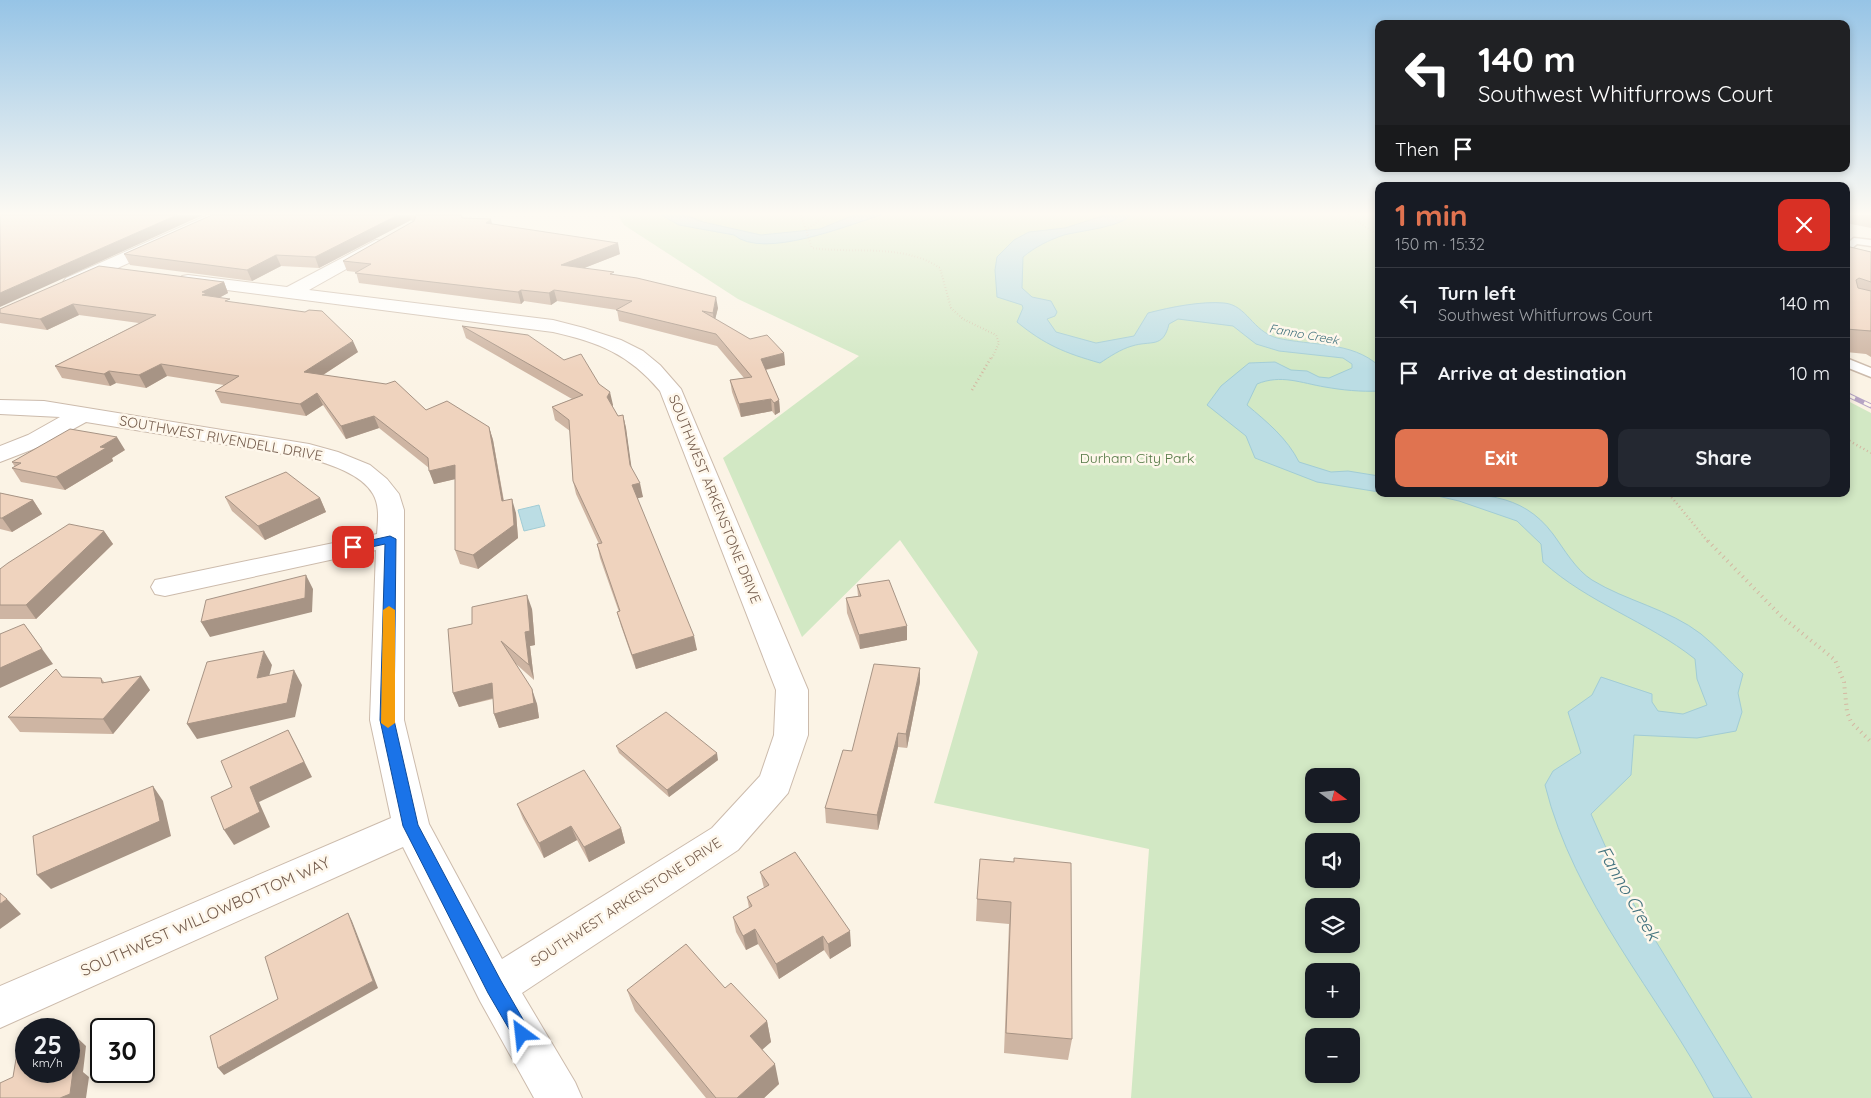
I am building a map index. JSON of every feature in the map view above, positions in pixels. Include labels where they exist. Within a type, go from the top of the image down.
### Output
[{"type":"street","points":[[59,288],[107,266]]},
{"type":"street","points":[[290,293],[338,266]]},
{"type":"street","name":"SOUTHWEST ARKENSTONE DRIVE","points":[[101,269],[553,326],[585,334],[613,344],[646,363],[670,389],[792,690],[791,736],[775,783],[725,839],[494,987]]},
{"type":"street","name":"SOUTHWEST RIVENDELL DRIVE","points":[[0,406],[44,408],[309,451],[343,462],[376,482],[386,493],[391,510],[387,720],[411,826],[494,987],[558,1098]]},
{"type":"street","points":[[0,455],[36,440],[83,414]]},
{"type":"street","points":[[166,587],[390,539]]},
{"type":"street","name":"SOUTHWEST WILLOWBOTTOM WAY","points":[[0,1007],[411,826]]},
{"type":"lane","points":[[1850,364],[1871,372]]},
{"type":"path","points":[[937,266],[940,269],[950,308],[967,323],[996,335],[999,343],[992,360],[975,380],[972,390]]},
{"type":"path","points":[[1850,441],[1871,453]]},
{"type":"path","points":[[1672,497],[1721,557],[1748,580],[1781,616],[1835,660],[1840,667],[1848,719],[1871,742]]},
{"type":"green space","name":"Durham City Park","points":[[688,266],[1375,266],[1375,497],[1850,497],[1850,402],[1871,413],[1871,1098],[1131,1098],[1149,849],[934,803],[978,652],[900,540],[802,637],[723,458],[859,356],[738,299]]},
{"type":"water","points":[[996,266],[1023,266],[1022,288],[1032,297],[1051,301],[1057,312],[1055,316],[1047,319],[1056,332],[1096,343],[1134,336],[1148,313],[1186,305],[1224,303],[1238,308],[1268,335],[1344,348],[1368,358],[1375,363],[1375,391],[1345,390],[1291,380],[1274,380],[1257,384],[1247,405],[1283,438],[1299,462],[1331,472],[1348,471],[1375,475],[1375,491],[1317,482],[1255,458],[1246,436],[1207,405],[1221,386],[1249,363],[1275,362],[1291,370],[1307,371],[1319,377],[1329,378],[1352,368],[1352,364],[1343,358],[1279,351],[1256,344],[1233,326],[1178,319],[1169,324],[1160,340],[1128,347],[1100,363],[1076,356],[1056,347],[1037,337],[1017,322],[1023,308],[1022,305],[997,297]]},
{"type":"water","points":[[1442,497],[1492,497],[1513,502],[1527,510],[1553,534],[1566,553],[1586,576],[1619,594],[1689,625],[1707,639],[1743,674],[1738,693],[1742,712],[1736,731],[1697,738],[1634,735],[1631,775],[1591,814],[1618,875],[1638,912],[1752,1098],[1714,1098],[1692,1059],[1596,908],[1558,828],[1545,785],[1553,771],[1581,753],[1568,712],[1592,695],[1601,677],[1652,694],[1652,702],[1658,711],[1683,714],[1707,705],[1697,679],[1695,659],[1677,646],[1598,601],[1560,576],[1543,562],[1541,544],[1517,521]]},
{"type":"water","points":[[539,505],[545,526],[524,531],[518,510]]},
{"type":"building","points":[[0,266],[61,266],[0,293]]},
{"type":"building","points":[[101,266],[224,282],[202,292],[207,293],[202,295],[230,299],[225,301],[305,312],[309,310],[322,311],[353,341],[304,372],[386,384],[395,381],[426,410],[447,401],[489,427],[502,501],[512,499],[514,525],[473,555],[455,550],[455,465],[429,471],[428,458],[374,416],[341,426],[317,393],[300,404],[215,391],[239,376],[161,364],[139,375],[109,371],[104,374],[55,366],[156,315],[73,304],[40,319],[0,313],[0,309]]},
{"type":"building","points":[[218,266],[254,266],[247,270]]},
{"type":"building","points":[[367,266],[570,266],[614,272],[610,274],[637,278],[716,297],[713,313],[702,311],[750,339],[767,335],[784,353],[761,359],[779,400],[774,403],[771,399],[739,404],[730,380],[752,377],[716,334],[616,310],[632,301],[554,290],[549,293],[521,290],[518,292],[355,273]]},
{"type":"building","points":[[1850,266],[1871,266],[1871,282],[1859,278],[1856,280],[1858,288],[1871,291],[1871,331],[1850,329]]},
{"type":"building","points":[[462,326],[528,335],[564,360],[581,354],[599,384],[610,392],[607,397],[618,416],[623,415],[630,465],[640,483],[632,485],[694,636],[632,655],[617,612],[620,611],[597,544],[602,543],[573,481],[569,420],[552,407],[583,395]]},
{"type":"building","points":[[70,429],[117,437],[100,447],[106,448],[56,477],[12,468],[21,463],[12,462]]},
{"type":"building","points":[[286,472],[320,498],[258,526],[225,497]]},
{"type":"building","points":[[0,493],[33,500],[0,518]]},
{"type":"building","points":[[69,524],[104,531],[26,605],[0,605],[0,569]]},
{"type":"building","points":[[306,575],[305,598],[201,622],[206,600]]},
{"type":"building","points":[[889,580],[907,626],[859,635],[846,598],[861,596],[857,585]]},
{"type":"building","points":[[527,595],[530,631],[525,632],[529,665],[501,641],[532,689],[534,703],[494,714],[492,683],[453,693],[448,629],[472,624],[472,607]]},
{"type":"building","points":[[24,624],[42,649],[0,668],[0,634]]},
{"type":"building","points":[[264,651],[257,678],[294,670],[287,703],[187,724],[207,662]]},
{"type":"building","points":[[874,664],[920,668],[906,734],[898,733],[877,815],[825,808],[843,750],[852,751]]},
{"type":"building","points":[[56,669],[62,677],[101,678],[102,683],[141,676],[103,719],[8,717]]},
{"type":"building","points":[[666,712],[717,753],[667,790],[616,746]]},
{"type":"building","points":[[288,730],[304,762],[250,787],[260,812],[224,830],[211,797],[232,787],[221,761]]},
{"type":"building","points":[[584,770],[621,828],[584,847],[571,826],[539,843],[517,804]]},
{"type":"building","points":[[153,786],[160,821],[37,875],[33,836]]},
{"type":"building","points":[[795,852],[850,931],[828,944],[823,936],[776,964],[755,929],[743,936],[733,917],[752,906],[747,897],[769,885],[760,872]]},
{"type":"building","points":[[1014,858],[1071,863],[1072,1039],[1006,1033],[1011,902],[977,899],[980,859],[1014,862]]},
{"type":"building","points":[[0,893],[7,899],[0,904]]},
{"type":"building","points":[[348,913],[373,981],[218,1068],[210,1036],[278,999],[265,957]]},
{"type":"building","points":[[686,944],[725,988],[731,983],[767,1021],[750,1036],[775,1064],[737,1098],[716,1098],[627,990]]},
{"type":"building","points":[[15,1065],[15,1083],[71,1083],[70,1094],[60,1098],[0,1098],[0,1083],[13,1077]]},
{"type":"railway","points":[[1850,396],[1871,406]]},
{"type":"slow traffic","points":[[388,723],[389,610]]},
{"type":"route","points":[[353,547],[390,539],[387,720],[411,826],[494,987],[522,1034]]},
{"type":"water label","name":"Fanno Creek","points":[[1304,334]]},
{"type":"water label","name":"Fanno Creek","points":[[1629,893]]}]
